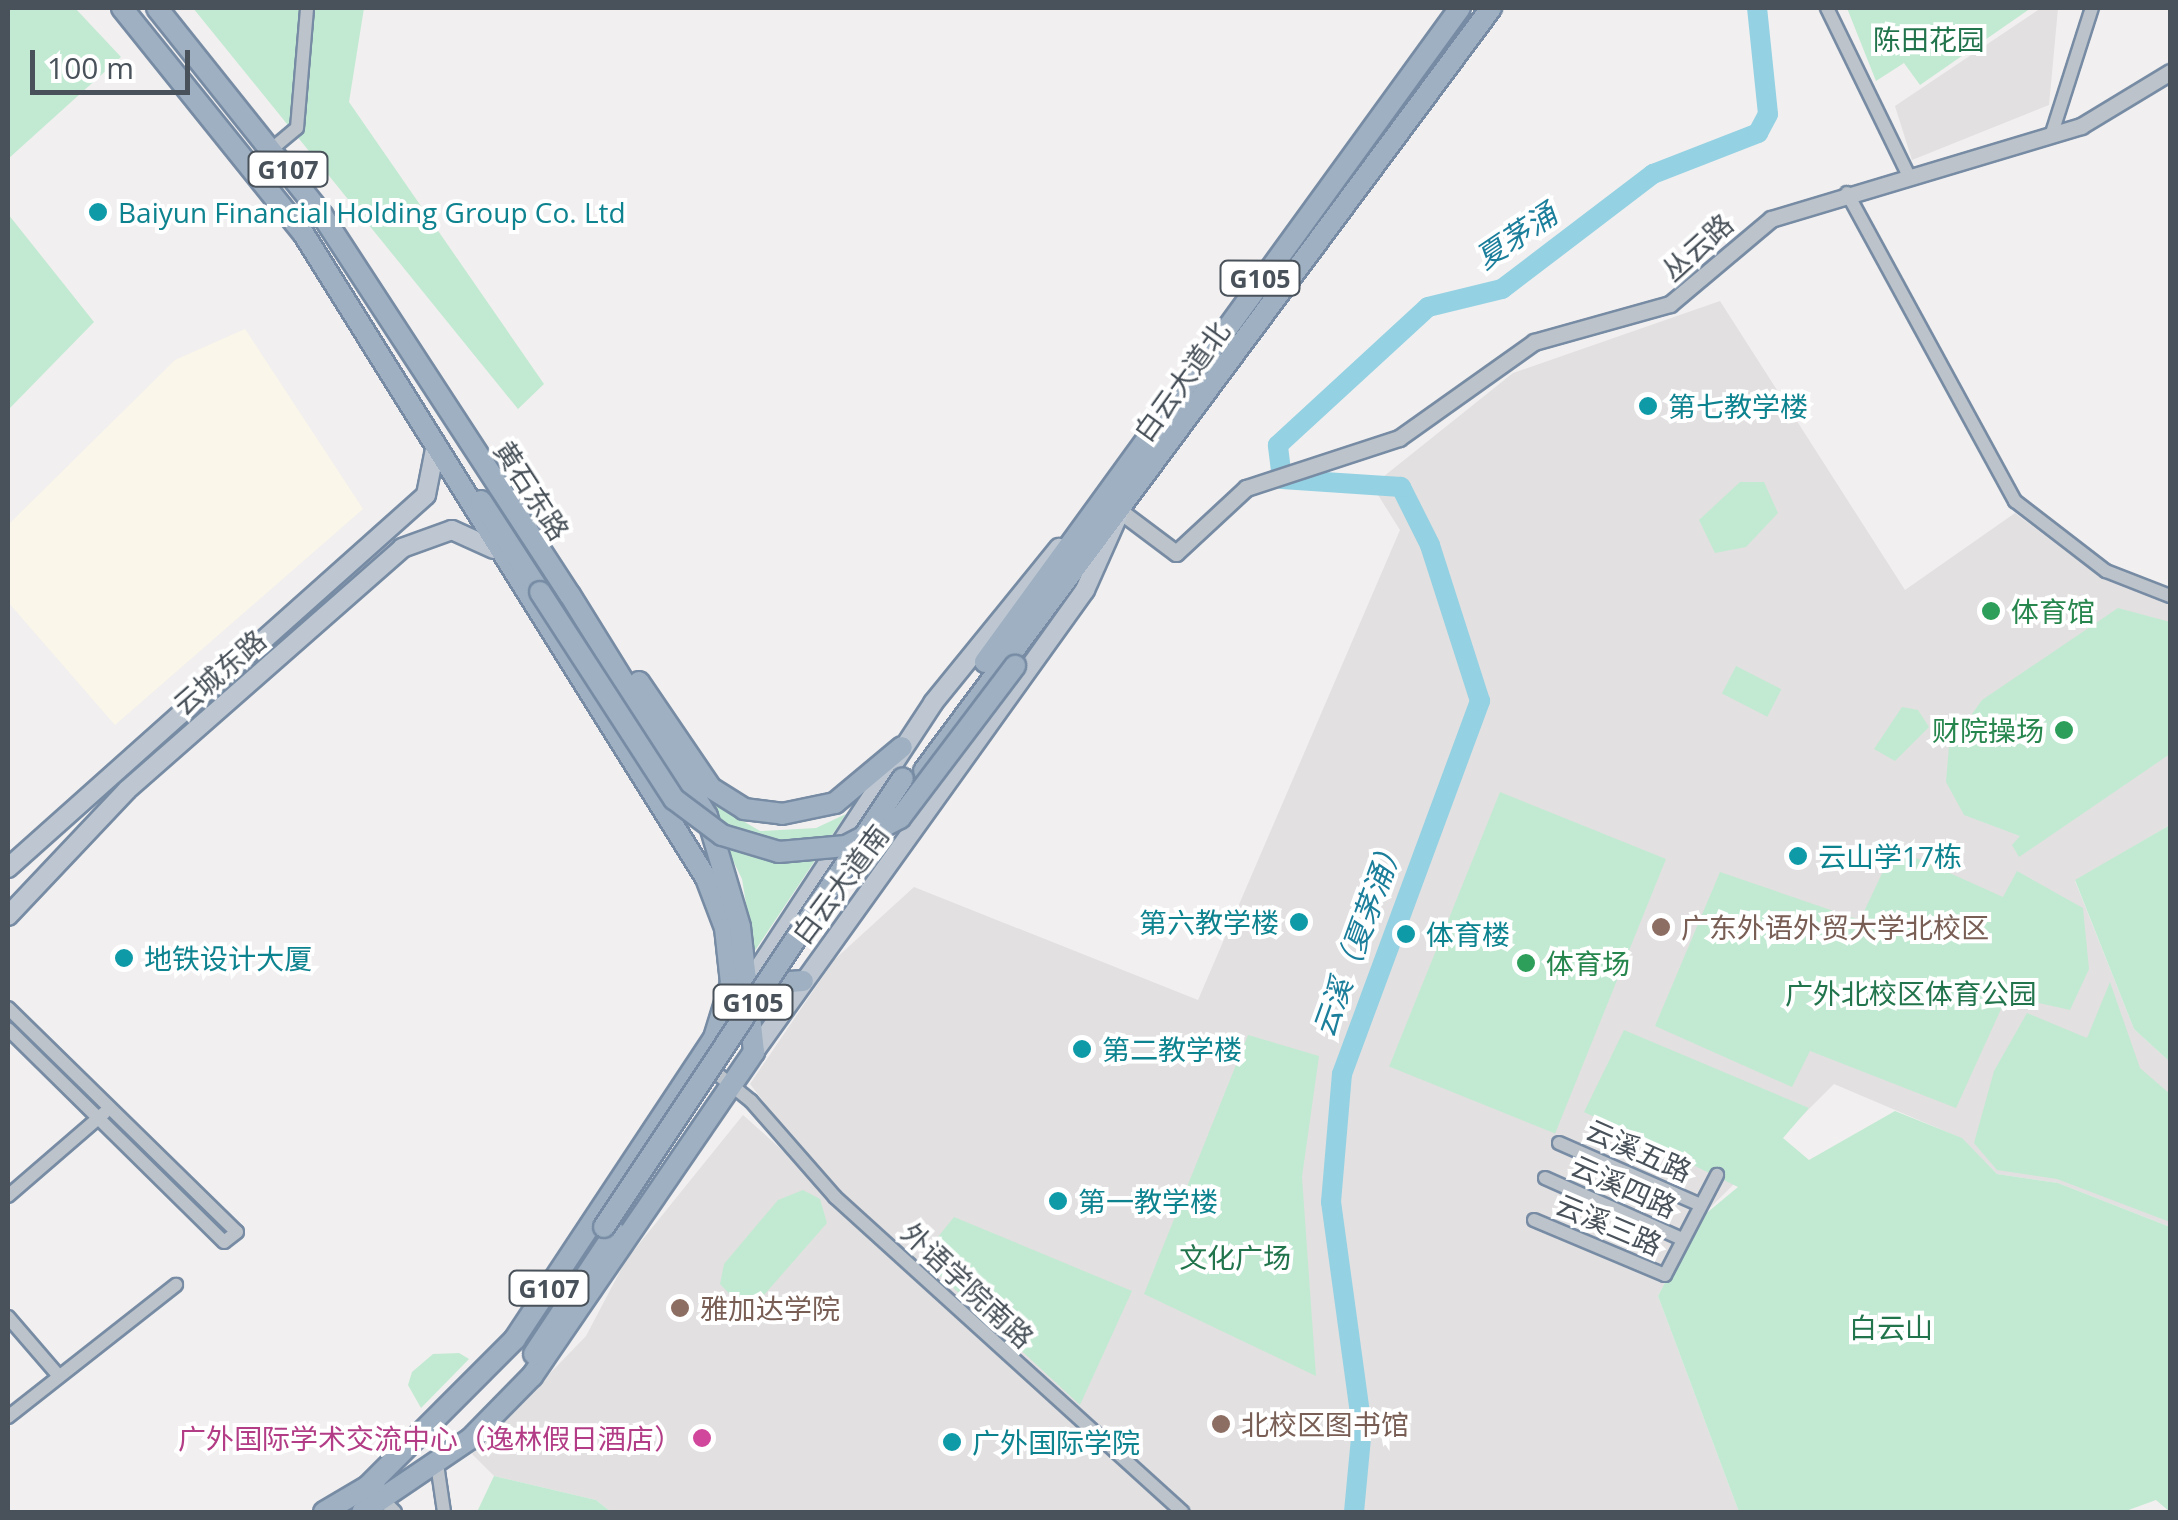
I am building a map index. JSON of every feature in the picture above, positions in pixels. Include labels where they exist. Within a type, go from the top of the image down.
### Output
[{"type":"highway","name":"黄石东路","points":[[122,8],[262,174],[435,439],[494,549],[706,878],[730,966],[714,1038]]},
{"type":"highway","name":"黄石东路","points":[[158,8],[274,148],[570,596],[681,772],[723,856],[747,983],[754,1052]]},
{"type":"highway","name":"白云大道北","points":[[908,782],[1059,548],[1460,8]]},
{"type":"highway","name":"白云大道北","points":[[908,782],[1072,563],[1120,511],[1490,8]]},
{"type":"highway","points":[[435,439],[674,798],[722,835],[779,852],[846,846],[900,818],[1015,666],[1120,511]]},
{"type":"highway","points":[[570,596],[730,803],[769,814],[822,808],[859,789],[902,748]]},
{"type":"highway","points":[[648,789],[674,794],[681,772]]},
{"type":"highway","name":"白云大道南","points":[[324,1512],[382,1500],[504,1374],[609,1230],[908,782]]},
{"type":"highway","points":[[730,966],[747,983],[766,990],[803,981]]},
{"type":"highway","name":"白云大道南","points":[[382,1500],[515,1338],[714,1038]]},
{"type":"highway","name":"白云大道南","points":[[362,1512],[437,1464],[548,1356],[754,1052]]},
{"type":"highway","name":"白云大道南","points":[[437,1464],[533,1355],[609,1230]]},
{"type":"main road","name":"云城东路","points":[[8,868],[433,486],[435,439]]},
{"type":"main road","name":"白云大道南","points":[[754,1052],[1085,590],[1120,511]]},
{"type":"main road","name":"云城东路","points":[[8,916],[127,790],[402,548],[452,530],[494,549]]},
{"type":"main road","name":"白云大道南","points":[[714,1038],[902,748],[1059,548]]},
{"type":"main road","points":[[761,960],[776,981],[803,981]]},
{"type":"street","points":[[274,148],[297,128],[308,8]]},
{"type":"street","points":[[1827,8],[1910,178]]},
{"type":"street","points":[[2052,133],[2092,8]]},
{"type":"street","name":"丛云路","points":[[1120,511],[1176,553],[1270,476],[1380,446],[1534,342],[1660,309],[1757,226],[1847,194],[2102,118],[2170,72]]},
{"type":"street","points":[[1847,194],[2015,501],[2106,571],[2170,596]]},
{"type":"street","points":[[384,530],[398,529],[402,548]]},
{"type":"street","points":[[8,1008],[237,1232],[224,1242],[8,1029]]},
{"type":"street","name":"外语学院南路","points":[[698,1060],[732,1084],[835,1197],[1182,1512]]},
{"type":"street","points":[[8,1196],[110,1108]]},
{"type":"street","name":"云溪五路","points":[[1559,1142],[1698,1204]]},
{"type":"street","points":[[1682,1239],[1717,1175]]},
{"type":"street","name":"云溪四路","points":[[1545,1178],[1682,1239]]},
{"type":"street","name":"云溪三路","points":[[1534,1220],[1665,1275],[1682,1239]]},
{"type":"street","points":[[8,1417],[176,1285]]},
{"type":"street","points":[[8,1316],[60,1376]]},
{"type":"street","points":[[437,1464],[444,1512]]},
{"type":"shaded area","points":[[2041,8],[2058,8],[2049,105],[1912,160],[1895,106]]},
{"type":"shaded area","name":"广东外语外贸大学北校区","points":[[1720,301],[1905,590],[2015,513],[2087,567],[2170,603],[2170,825],[2075,881],[2134,1029],[2170,1062],[2170,1227],[2058,1183],[1997,1174],[1961,1138],[1834,1084],[1697,1221],[1658,1296],[1739,1512],[611,1512],[596,1500],[494,1476],[472,1454],[586,1336],[626,1260],[743,1115],[840,1202],[750,1084],[834,960],[914,887],[1198,1000],[1400,530],[1373,487],[1513,373]]},
{"type":"shaded area","points":[[245,329],[363,509],[115,725],[8,602],[8,525],[175,360]]},
{"type":"green space","points":[[8,8],[75,8],[121,57],[8,159]]},
{"type":"green space","points":[[193,8],[364,8],[349,102],[544,384],[518,409]]},
{"type":"green space","name":"陈田花园","points":[[1847,8],[2031,8],[1920,85],[1904,63],[1876,81]]},
{"type":"green space","points":[[8,214],[94,322],[8,410]]},
{"type":"green space","points":[[1740,482],[1764,482],[1778,513],[1746,547],[1715,553],[1699,520]]},
{"type":"green space","name":"财院操场","points":[[2118,608],[2170,622],[2170,754],[2019,857],[2012,845],[2020,836],[1964,815],[1946,782],[1949,746],[1982,700]]},
{"type":"green space","points":[[1736,666],[1781,689],[1767,717],[1722,694]]},
{"type":"green space","points":[[1902,707],[1918,710],[1929,727],[1895,761],[1874,749]]},
{"type":"green space","name":"体育场","points":[[1500,792],[1666,859],[1555,1134],[1389,1066]]},
{"type":"green space","points":[[702,797],[760,831],[816,828],[846,814],[754,952],[742,879]]},
{"type":"green space","points":[[2170,825],[2170,1062],[2134,1029],[2075,880]]},
{"type":"green space","name":"广外北校区体育公园","points":[[1894,848],[2003,897],[2017,871],[2083,908],[2089,969],[2070,1010],[2007,996],[1956,1108],[1810,1051],[1792,1087],[1655,1026],[1720,872],[1860,920]]},
{"type":"green space","points":[[2110,982],[2140,1068],[2170,1094],[2170,1222],[2057,1179],[1997,1170],[1974,1143],[1994,1071],[2027,1013],[2087,1038]]},
{"type":"green space","name":"白云山","points":[[1624,1030],[1809,1108],[1783,1138],[1809,1160],[1895,1111],[1962,1138],[1997,1174],[2058,1183],[2170,1227],[2170,1512],[2156,1500],[2123,1512],[1739,1512],[1658,1296],[1697,1221],[1738,1187],[1584,1112]]},
{"type":"green space","name":"文化广场","points":[[1248,1035],[1319,1056],[1302,1177],[1316,1376],[1144,1294]]},
{"type":"green space","points":[[803,1190],[820,1199],[827,1223],[757,1303],[737,1302],[720,1284],[724,1264],[778,1200]]},
{"type":"green space","points":[[954,1217],[1132,1291],[1080,1405],[921,1258]]},
{"type":"green space","points":[[459,1353],[469,1359],[421,1408],[408,1385],[412,1372],[433,1354]]},
{"type":"green space","points":[[494,1476],[596,1500],[611,1512],[477,1512]]},
{"type":"waterway","name":"云溪（夏茅涌）","points":[[1354,1512],[1362,1428],[1331,1202],[1342,1074],[1480,701],[1430,545],[1401,487],[1282,479],[1278,445],[1428,307],[1502,289],[1653,174],[1758,133],[1768,114],[1757,8]]},
{"type":"place","name":"Baiyun Financial Holding Group Co. Ltd","points":[[98,212]]},
{"type":"place","name":"第七教学楼","points":[[1648,406]]},
{"type":"place","name":"体育馆","points":[[1991,611]]},
{"type":"place","name":"财院操场","points":[[2064,730]]},
{"type":"place","name":"云山学17栋","points":[[1798,856]]},
{"type":"place","name":"第六教学楼","points":[[1299,922]]},
{"type":"place","name":"广东外语外贸大学北校区","points":[[1661,927]]},
{"type":"place","name":"体育楼","points":[[1406,934]]},
{"type":"place","name":"地铁设计大厦","points":[[124,958]]},
{"type":"place","name":"体育场","points":[[1526,963]]},
{"type":"place","name":"第二教学楼","points":[[1082,1049]]},
{"type":"place","name":"第一教学楼","points":[[1058,1201]]},
{"type":"place","name":"雅加达学院","points":[[680,1308]]},
{"type":"place","name":"北校区图书馆","points":[[1221,1424]]},
{"type":"place","name":"广外国际学术交流中心（逸林假日酒店）","points":[[702,1438]]},
{"type":"place","name":"广外国际学院","points":[[952,1442]]},
{"type":"water label","name":"夏茅涌","points":[[1516,236]]}]
